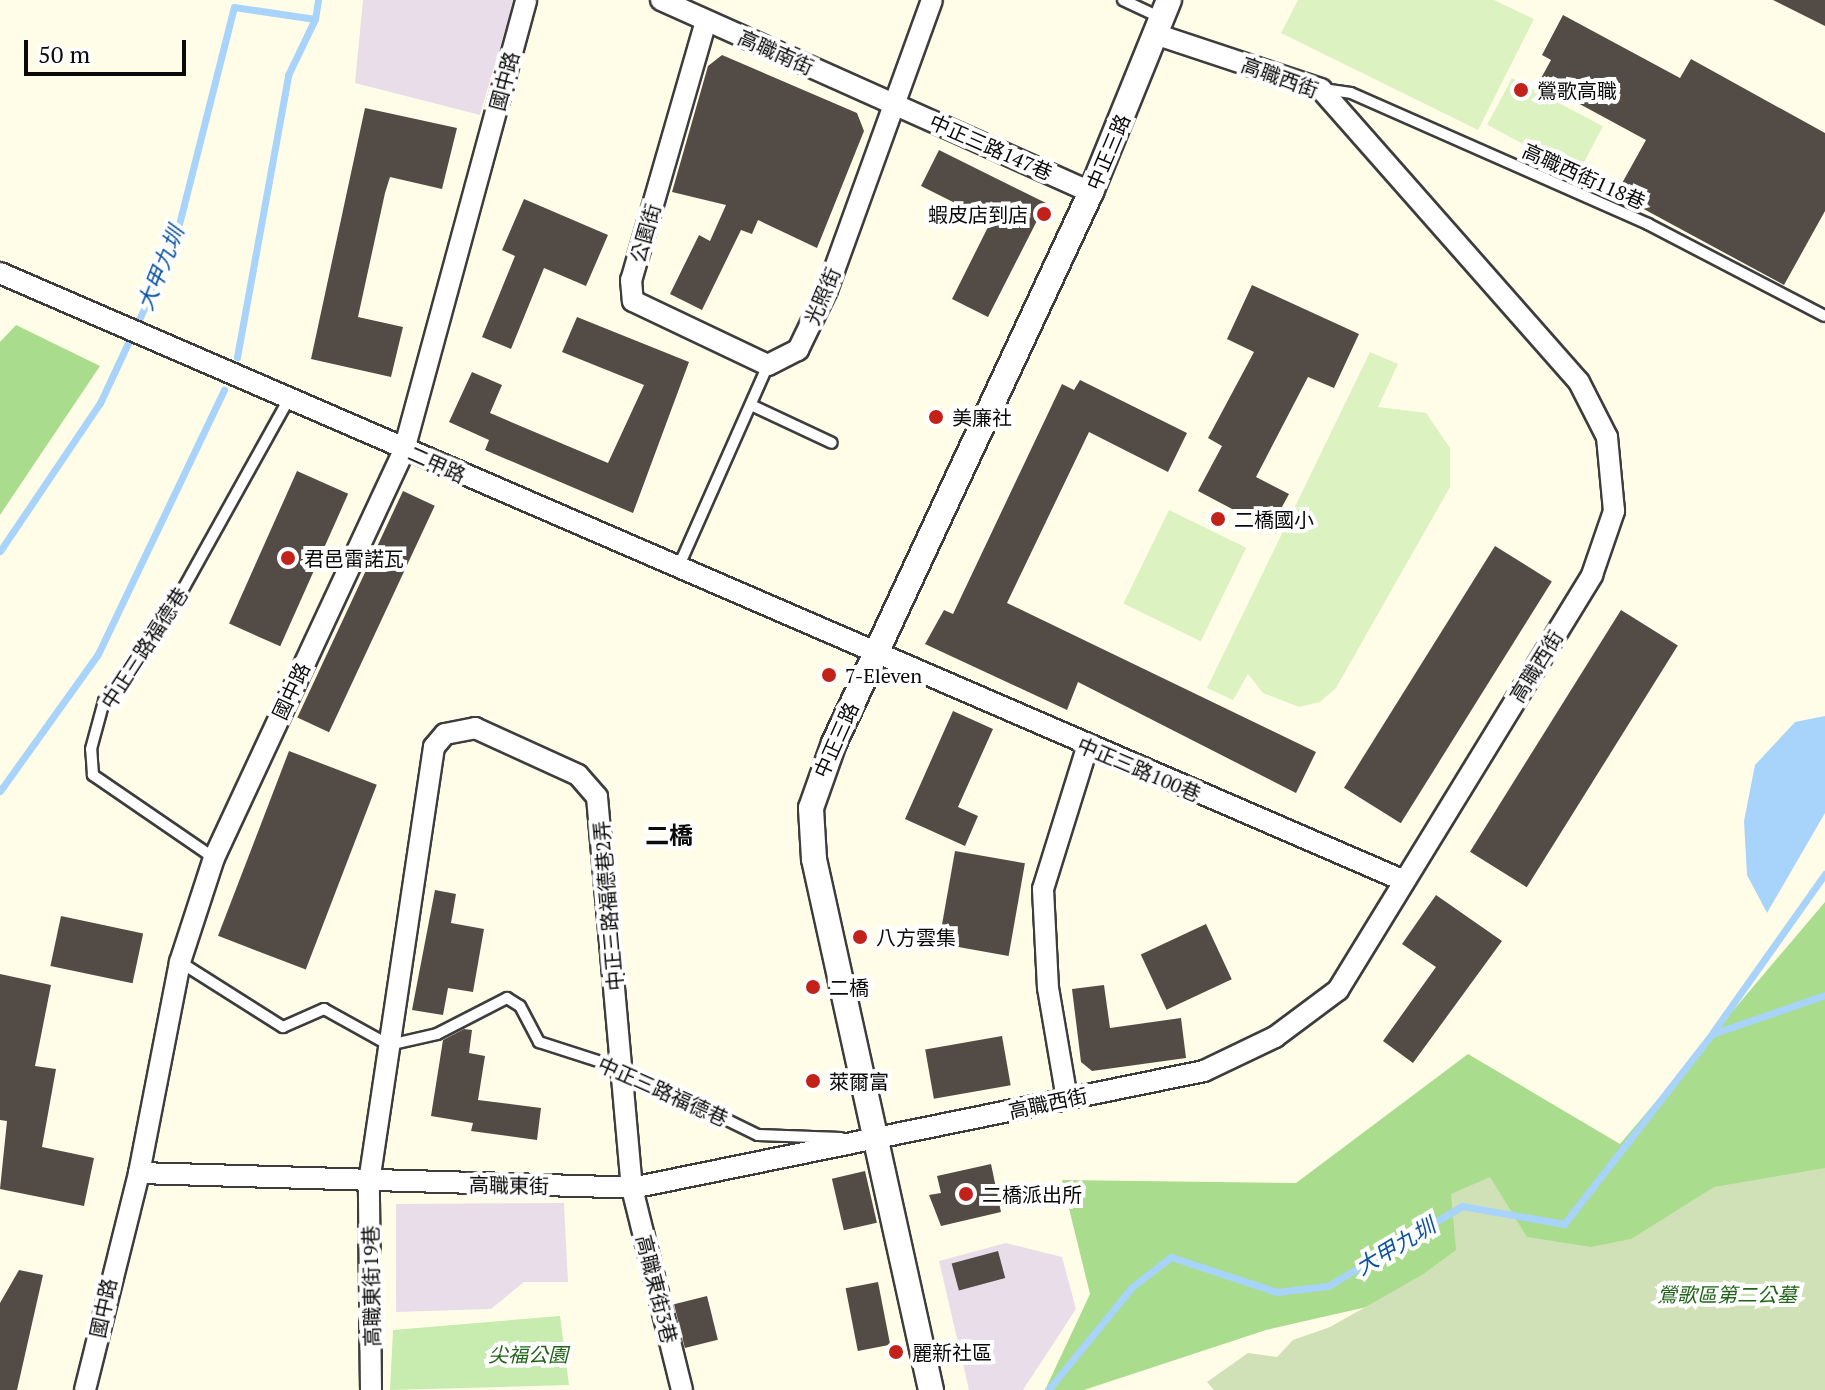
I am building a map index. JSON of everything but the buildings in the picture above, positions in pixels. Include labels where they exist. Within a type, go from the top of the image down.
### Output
[{"type":"street","name":"國中路","points":[[85,1390],[139,1173],[180,962],[214,858],[404,450],[526,0]]},
{"type":"street","name":"高職南街","points":[[661,0],[891,102]]},
{"type":"street","name":"光照街","points":[[768,365],[798,350],[827,290],[891,102],[932,0]]},
{"type":"street","name":"高職西街","points":[[875,1139],[1204,1071],[1275,1037],[1338,990],[1592,575],[1614,511],[1607,437],[1579,382],[1321,89],[1163,18]]},
{"type":"street","name":"中正三路","points":[[931,1390],[810,838],[817,780],[1091,192],[1163,18]]},
{"type":"street","name":"公園街","points":[[706,21],[631,280],[633,301],[768,365]]},
{"type":"street","name":"中正三路147巷","points":[[891,102],[1091,192]]},
{"type":"street","name":"二甲路","points":[[0,273],[874,655]]},
{"type":"street","name":"中正三路100巷","points":[[874,655],[1404,881]]},
{"type":"street","name":"中正三路福德巷2弄","points":[[389,1045],[434,747],[445,734],[475,728],[578,775],[597,797],[632,1188]]},
{"type":"street","points":[[1067,1099],[1048,988],[1043,889],[1087,748]]},
{"type":"street","points":[[369,1182],[389,1045]]},
{"type":"street","name":"高職東街","points":[[139,1173],[632,1188],[875,1139]]},
{"type":"street","name":"高職東街19巷","points":[[369,1182],[371,1390]]},
{"type":"street","name":"高職東街3巷","points":[[632,1188],[682,1390]]},
{"type":"lane","points":[[1123,0],[1163,18]]},
{"type":"lane","name":"高職西街118巷","points":[[1321,89],[1351,93],[1648,224],[1825,316]]},
{"type":"lane","points":[[678,569],[768,365]]},
{"type":"lane","name":"中正三路福德巷","points":[[214,858],[93,775],[91,749],[104,701],[177,600],[289,399]]},
{"type":"lane","points":[[751,405],[832,443]]},
{"type":"lane","points":[[180,962],[283,1027],[324,1009],[389,1045]]},
{"type":"lane","name":"中正三路福德巷","points":[[389,1045],[437,1034],[507,998],[520,1006],[539,1042],[623,1069],[758,1135],[875,1139]]},
{"type":"shaded area","points":[[363,0],[514,0],[480,115],[355,83]]},
{"type":"shaded area","points":[[564,1203],[568,1282],[524,1282],[491,1309],[396,1312],[396,1204]]},
{"type":"shaded area","points":[[1006,1243],[1062,1257],[1076,1309],[1023,1390],[969,1390],[939,1261]]},
{"type":"green space","points":[[1298,0],[1494,0],[1534,19],[1478,130],[1281,33]]},
{"type":"green space","points":[[1512,78],[1603,126],[1578,173],[1487,125]]},
{"type":"green space","points":[[16,325],[100,366],[0,515],[0,342]]},
{"type":"green space","points":[[1370,352],[1398,364],[1378,407],[1426,413],[1450,448],[1450,487],[1336,688],[1320,702],[1299,707],[1263,693],[1248,674],[1233,700],[1207,688]]},
{"type":"green space","points":[[1169,510],[1246,548],[1201,641],[1123,603]]},
{"type":"green space","points":[[1825,902],[1825,1229],[1542,1267],[1266,1330],[1084,1390],[1045,1390],[1090,1294],[1062,1180],[1296,1183],[1468,1054],[1620,1144]]},
{"type":"green space","name":"鶯歌區第二公墓","points":[[1825,1168],[1825,1390],[1214,1390],[1207,1382],[1248,1353],[1277,1357],[1293,1340],[1330,1327],[1422,1275],[1456,1250],[1451,1194],[1490,1177],[1527,1237],[1591,1247],[1631,1239],[1714,1187]]},
{"type":"green space","name":"尖福公園","points":[[560,1316],[569,1385],[390,1390],[393,1330]]},
{"type":"water","points":[[1825,716],[1825,813],[1767,913],[1747,875],[1744,821],[1755,765],[1795,722]]},
{"type":"waterway","name":"大甲九圳","points":[[0,551],[100,403],[174,244],[234,7],[315,19],[318,0]]},
{"type":"waterway","points":[[237,357],[288,75],[315,19]]},
{"type":"waterway","points":[[0,791],[98,654],[224,390]]},
{"type":"waterway","name":"大甲九圳","points":[[1713,1032],[1825,874]]},
{"type":"waterway","name":"大甲九圳","points":[[1048,1390],[1132,1287],[1171,1257],[1277,1292],[1328,1286],[1462,1206],[1564,1224],[1712,1034],[1825,995]]},
{"type":"place","name":"鶯歌高職","points":[[1521,90]]},
{"type":"place","name":"蝦皮店到店","points":[[1044,214]]},
{"type":"place","name":"美廉社","points":[[936,417]]},
{"type":"place","name":"二橋國小","points":[[1218,519]]},
{"type":"place","name":"君邑雷諾瓦","points":[[288,558]]},
{"type":"place","name":"7-Eleven","points":[[829,675]]},
{"type":"place","name":"八方雲集","points":[[860,937]]},
{"type":"place","name":"二橋","points":[[813,987]]},
{"type":"place","name":"萊爾富","points":[[813,1081]]},
{"type":"place","name":"二橋派出所","points":[[966,1194]]},
{"type":"place","name":"麗新社區","points":[[896,1352]]},
{"type":"district","name":"二橋","points":[[669,836]]}]
